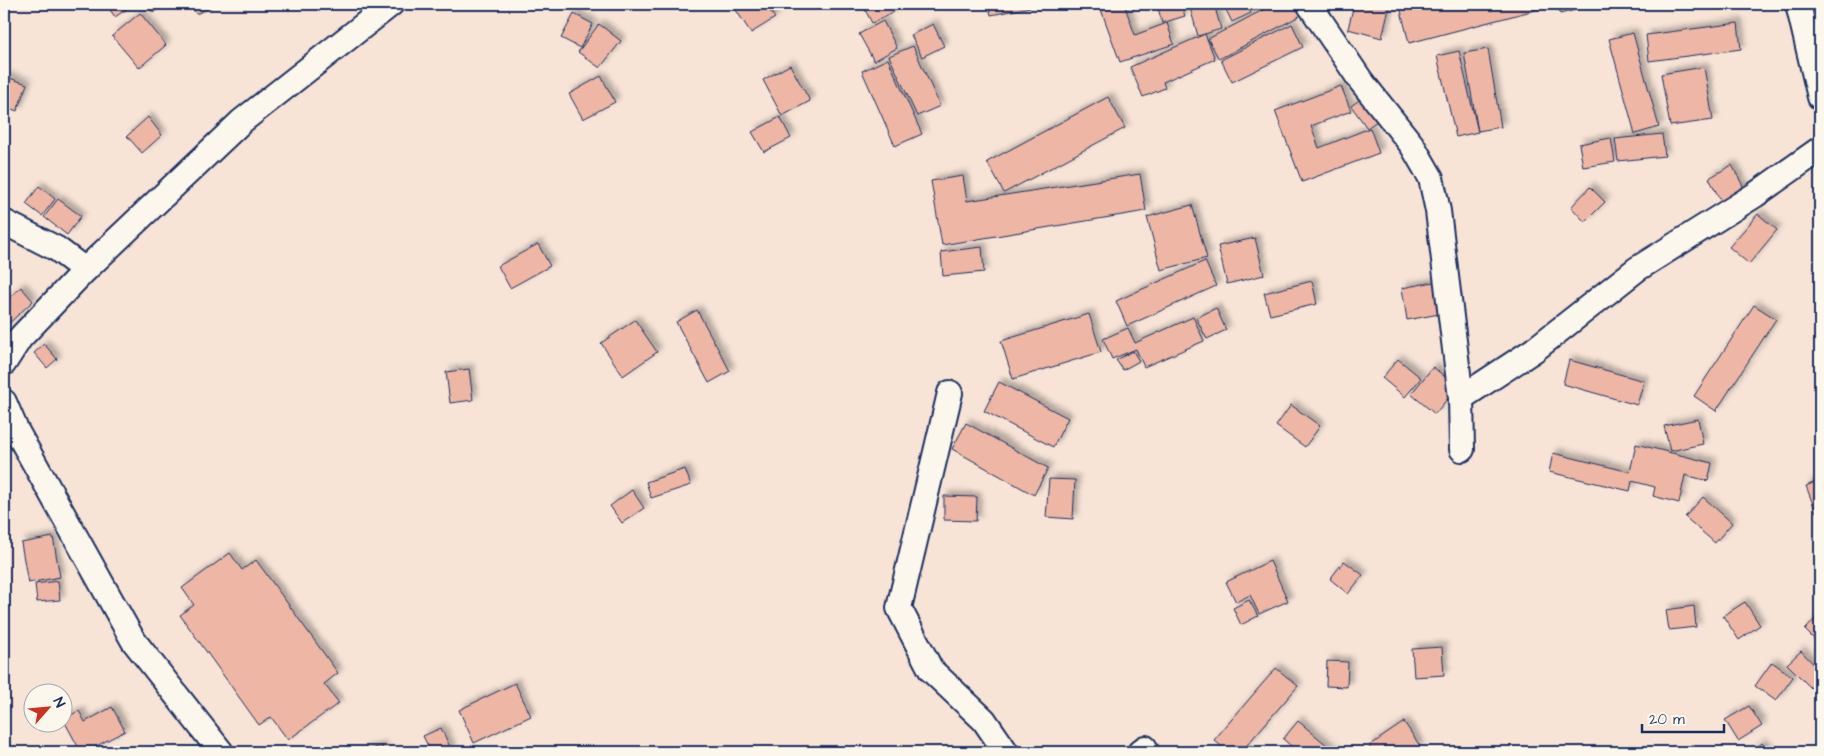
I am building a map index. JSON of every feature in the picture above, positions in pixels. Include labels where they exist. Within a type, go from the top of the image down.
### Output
[{"type":"street","points":[[4,363],[20,338],[85,270],[242,122],[391,4]]},
{"type":"street","points":[[1798,4],[1820,97]]},
{"type":"street","points":[[1311,5],[1361,81],[1412,144],[1431,178],[1438,211],[1462,398],[1462,449]]},
{"type":"street","points":[[1462,398],[1534,350],[1637,269],[1755,195],[1820,149]]},
{"type":"street","points":[[4,222],[57,249],[85,270]]},
{"type":"street","points":[[950,394],[899,608],[931,670],[984,720],[1006,752]]},
{"type":"street","points":[[4,402],[16,430],[133,640],[221,752]]},
{"type":"building","points":[[106,4],[134,4],[115,17]]},
{"type":"building","points":[[146,4],[164,4],[153,13]]},
{"type":"building","points":[[191,4],[213,4],[214,6],[196,14]]},
{"type":"building","points":[[732,4],[765,4],[775,18],[751,33]]},
{"type":"building","points":[[862,4],[890,4],[894,12],[872,23]]},
{"type":"building","points":[[988,4],[1045,4],[991,15]]},
{"type":"building","points":[[1099,4],[1124,4],[1135,35],[1167,23],[1174,44],[1120,62]]},
{"type":"building","points":[[1157,4],[1181,4],[1185,16],[1162,23]]},
{"type":"building","points":[[1189,4],[1214,4],[1221,29],[1198,36]]},
{"type":"building","points":[[1234,4],[1247,4],[1251,13],[1232,22],[1225,8]]},
{"type":"building","points":[[1274,4],[1305,4],[1309,11],[1219,59],[1208,39]]},
{"type":"building","points":[[1354,4],[1390,4],[1382,38],[1348,29]]},
{"type":"building","points":[[1412,4],[1446,4],[1447,6],[1456,4],[1558,4],[1409,43],[1400,7]]},
{"type":"building","points":[[1558,4],[1598,4],[1560,14]]},
{"type":"building","points":[[140,13],[166,45],[139,68],[112,36]]},
{"type":"building","points":[[574,14],[593,24],[580,48],[561,38]]},
{"type":"building","points":[[883,21],[897,48],[874,61],[859,34]]},
{"type":"building","points":[[1738,23],[1741,49],[1649,61],[1646,35]]},
{"type":"building","points":[[599,24],[621,41],[600,68],[578,52]]},
{"type":"building","points":[[933,24],[944,46],[922,57],[911,35]]},
{"type":"building","points":[[1292,24],[1303,47],[1232,82],[1221,60]]},
{"type":"building","points":[[1633,33],[1659,127],[1635,134],[1609,39]]},
{"type":"building","points":[[1205,34],[1215,59],[1163,82],[1165,88],[1143,97],[1130,67]]},
{"type":"building","points":[[913,46],[940,106],[917,116],[889,56]]},
{"type":"building","points":[[1488,49],[1501,127],[1478,131],[1464,53]]},
{"type":"building","points":[[1459,51],[1478,132],[1456,137],[1437,56]]},
{"type":"building","points":[[888,59],[922,134],[895,146],[862,71]]},
{"type":"building","points":[[790,65],[810,101],[782,116],[763,80]]},
{"type":"building","points":[[1704,67],[1713,120],[1670,126],[1661,74]]},
{"type":"building","points":[[601,76],[615,102],[583,119],[569,94]]},
{"type":"building","points":[[6,77],[27,84],[17,111],[4,106],[4,83]]},
{"type":"building","points":[[1341,86],[1351,111],[1311,126],[1319,148],[1370,128],[1379,153],[1302,182],[1275,111]]},
{"type":"building","points":[[1369,93],[1387,114],[1367,128],[1351,106]]},
{"type":"building","points":[[1108,97],[1125,128],[1004,193],[987,162]]},
{"type":"building","points":[[148,117],[162,135],[142,153],[127,136]]},
{"type":"building","points":[[780,117],[791,138],[764,152],[752,132]]},
{"type":"building","points":[[1662,134],[1665,156],[1618,161],[1615,139]]},
{"type":"building","points":[[1611,138],[1615,162],[1583,167],[1579,144]]},
{"type":"building","points":[[1732,165],[1746,192],[1723,205],[1709,178]]},
{"type":"building","points":[[1140,174],[1146,211],[942,245],[931,181],[963,176],[967,201]]},
{"type":"building","points":[[39,186],[55,199],[42,216],[26,204]]},
{"type":"building","points":[[1590,187],[1605,202],[1585,222],[1571,207]]},
{"type":"building","points":[[58,199],[81,216],[67,235],[44,217]]},
{"type":"building","points":[[1192,205],[1207,258],[1161,270],[1147,217]]},
{"type":"building","points":[[1758,214],[1777,230],[1749,264],[1729,247]]},
{"type":"building","points":[[1255,238],[1264,275],[1227,284],[1218,246]]},
{"type":"building","points":[[538,244],[550,266],[510,288],[498,266]]},
{"type":"building","points":[[982,247],[984,272],[943,276],[941,252]]},
{"type":"building","points":[[1205,261],[1216,286],[1127,326],[1116,301]]},
{"type":"building","points":[[1444,280],[1450,312],[1407,320],[1402,288]]},
{"type":"building","points":[[1312,281],[1317,304],[1270,315],[1264,293]]},
{"type":"building","points":[[21,287],[33,301],[4,328],[4,303]]},
{"type":"building","points":[[1754,305],[1776,319],[1716,411],[1694,396]]},
{"type":"building","points":[[1216,308],[1226,330],[1207,339],[1196,318]]},
{"type":"building","points":[[697,310],[730,371],[709,383],[676,322]]},
{"type":"building","points":[[1089,314],[1101,352],[1013,379],[1001,341]]},
{"type":"building","points":[[1193,317],[1204,341],[1144,367],[1136,349],[1112,359],[1103,339],[1128,328],[1135,343]]},
{"type":"building","points":[[635,320],[657,352],[623,376],[601,343]]},
{"type":"building","points":[[44,344],[57,359],[47,368],[34,353]]},
{"type":"building","points":[[1133,351],[1139,361],[1123,370],[1116,360]]},
{"type":"building","points":[[1398,359],[1421,378],[1405,397],[1382,378]]},
{"type":"building","points":[[1569,360],[1644,381],[1637,405],[1563,384]]},
{"type":"building","points":[[1433,367],[1457,387],[1435,414],[1411,394]]},
{"type":"building","points":[[469,369],[473,400],[450,403],[446,372]]},
{"type":"building","points":[[999,382],[1068,418],[1053,447],[984,411]]},
{"type":"building","points":[[1291,405],[1320,426],[1305,447],[1276,426]]},
{"type":"building","points":[[1698,419],[1703,444],[1670,451],[1664,426]]},
{"type":"building","points":[[966,423],[1048,468],[1034,495],[952,449]]},
{"type":"building","points":[[1636,444],[1712,463],[1708,481],[1685,475],[1679,503],[1653,496],[1655,487],[1632,481],[1630,491],[1549,472],[1553,453],[1630,472]]},
{"type":"building","points":[[685,469],[691,485],[651,498],[646,482]]},
{"type":"building","points":[[1049,479],[1075,480],[1073,519],[1046,517]]},
{"type":"building","points":[[1820,480],[1820,510],[1816,512],[1806,486]]},
{"type":"building","points":[[632,490],[644,508],[622,523],[610,506]]},
{"type":"building","points":[[944,496],[977,497],[976,521],[944,520]]},
{"type":"building","points":[[1703,497],[1732,523],[1715,543],[1685,517]]},
{"type":"building","points":[[53,537],[60,577],[28,583],[21,543]]},
{"type":"building","points":[[230,553],[242,570],[256,560],[338,673],[324,684],[339,703],[288,740],[271,717],[259,725],[180,615],[194,605],[182,588]]},
{"type":"building","points":[[1270,561],[1288,601],[1259,614],[1250,595],[1236,602],[1226,582]]},
{"type":"building","points":[[1344,561],[1363,575],[1348,594],[1330,579]]},
{"type":"building","points":[[58,581],[60,600],[37,602],[35,584]]},
{"type":"building","points":[[1249,600],[1258,616],[1241,625],[1233,608]]},
{"type":"building","points":[[1745,602],[1760,625],[1739,640],[1723,616]]},
{"type":"building","points":[[1694,606],[1696,627],[1669,630],[1666,610]]},
{"type":"building","points":[[1820,614],[1820,645],[1805,630]]},
{"type":"building","points":[[1442,647],[1444,675],[1414,677],[1412,649]]},
{"type":"building","points":[[1801,651],[1820,671],[1820,681],[1812,689],[1787,664]]},
{"type":"building","points":[[1327,661],[1348,662],[1347,687],[1326,686]]},
{"type":"building","points":[[1772,662],[1793,677],[1776,701],[1755,686]]},
{"type":"building","points":[[1276,668],[1298,686],[1241,752],[1228,752],[1214,740]]},
{"type":"building","points":[[515,683],[531,716],[474,743],[459,710]]},
{"type":"building","points":[[1749,706],[1762,726],[1738,741],[1725,720]]},
{"type":"building","points":[[112,707],[125,731],[85,752],[81,752],[71,734],[72,714],[79,711],[85,722]]},
{"type":"building","points":[[1298,721],[1335,752],[1298,752],[1283,739]]},
{"type":"building","points":[[1404,722],[1420,746],[1411,752],[1373,752],[1369,746]]},
{"type":"building","points":[[441,728],[452,751],[431,752],[423,736]]},
{"type":"building","points":[[1762,743],[1770,752],[1751,752]]},
{"type":"building","points":[[382,746],[384,752],[359,752]]}]
